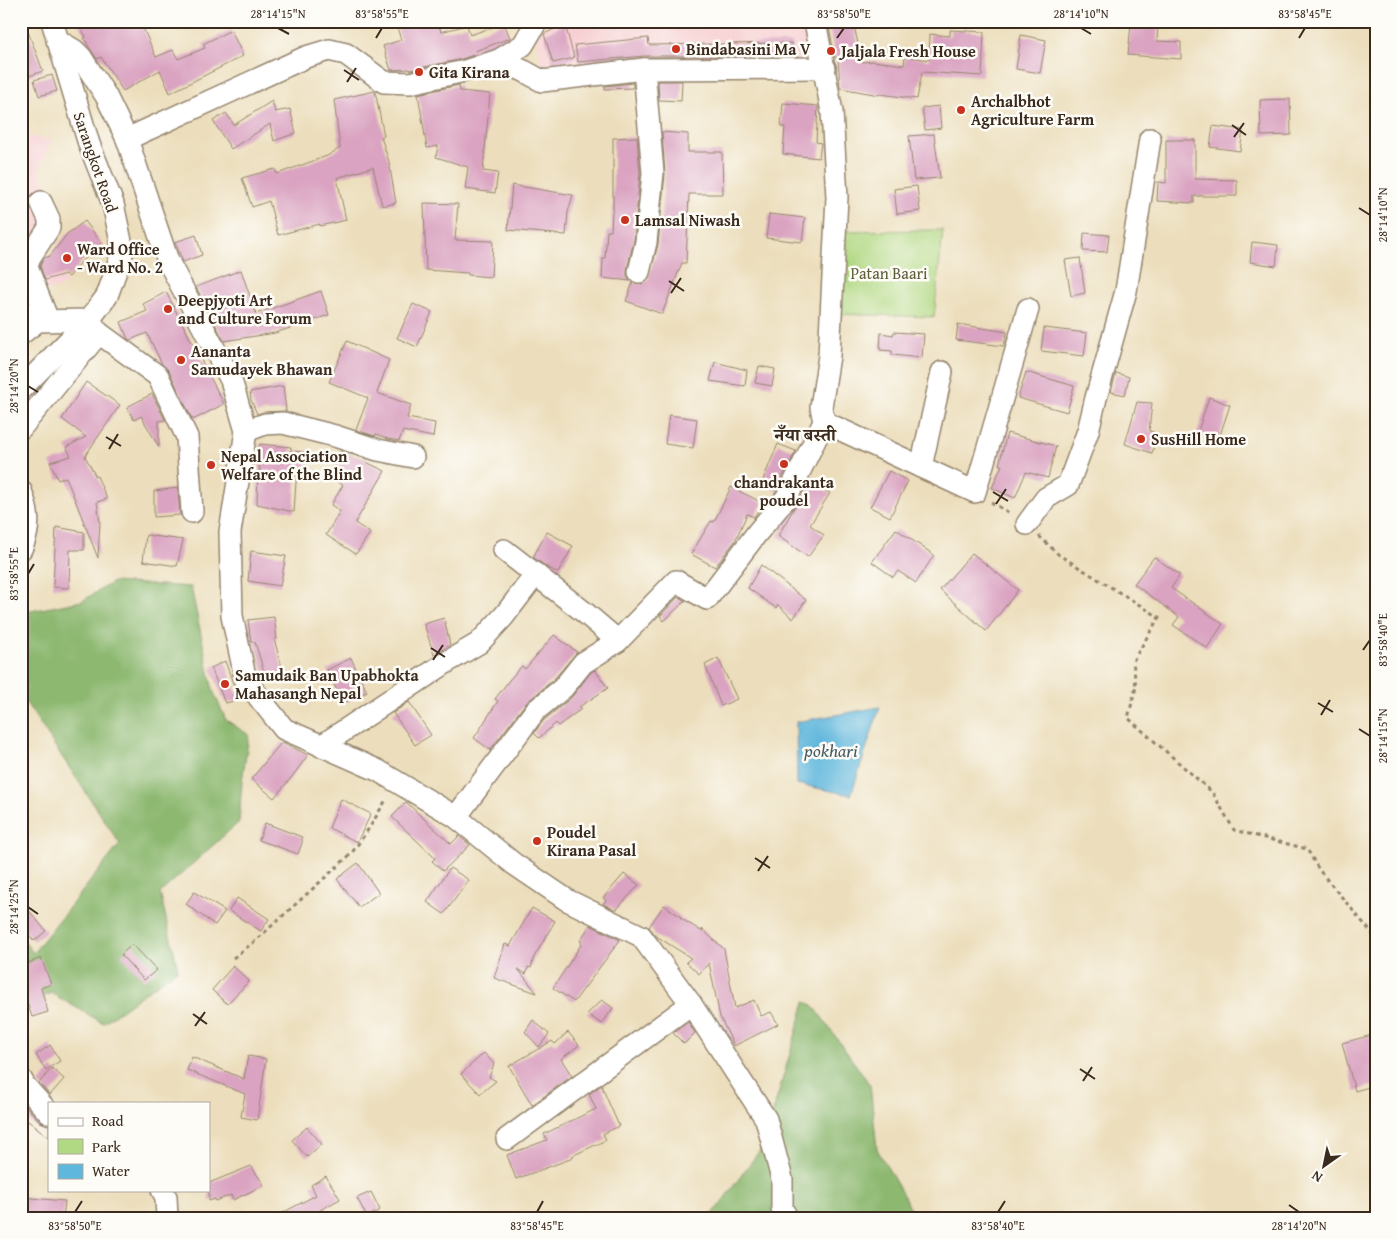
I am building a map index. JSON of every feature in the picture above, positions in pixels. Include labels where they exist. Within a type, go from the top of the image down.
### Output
[{"type":"street","points":[[127,139],[306,56],[329,50],[346,54],[384,82],[410,84],[465,71],[500,60],[523,45],[537,21]]},
{"type":"street","points":[[456,817],[535,711],[563,688],[583,663],[618,641],[676,581],[706,598],[787,498],[824,422],[821,407],[829,356],[837,197],[832,112],[816,21]]},
{"type":"street","points":[[54,31],[86,63],[106,96],[127,139],[168,261],[232,380],[246,430],[230,532],[232,616],[246,681],[284,729],[377,770],[456,817],[514,864],[567,900],[641,936],[691,1004],[766,1119],[782,1179],[782,1208],[786,1218]]},
{"type":"street","name":"Sarangkot Road","points":[[21,389],[94,327],[123,251],[113,204],[88,144],[54,31]]},
{"type":"street","points":[[500,60],[542,80],[644,70],[825,68]]},
{"type":"street","points":[[639,272],[646,242],[653,172],[644,70]]},
{"type":"street","points":[[1027,524],[1046,498],[1058,489],[1068,485],[1088,431],[1126,291],[1150,139]]},
{"type":"street","points":[[41,202],[49,219],[49,228],[30,257],[27,267],[32,321],[94,327],[158,376],[188,437],[192,512]]},
{"type":"street","points":[[824,422],[975,492],[1028,308]]},
{"type":"street","points":[[21,428],[94,327]]},
{"type":"street","points":[[921,467],[942,372]]},
{"type":"street","points":[[246,430],[265,424],[282,423],[335,436],[378,450],[413,457]]},
{"type":"street","points":[[21,491],[27,506],[28,535],[21,549]]},
{"type":"street","points":[[504,550],[618,641]]},
{"type":"street","points":[[321,746],[447,662],[479,644],[504,616],[536,574]]},
{"type":"street","points":[[507,1139],[691,1004]]},
{"type":"street","points":[[21,1079],[48,1112]]},
{"type":"street","points":[[163,1192],[166,1197],[167,1218]]},
{"type":"path","points":[[975,492],[1027,524],[1059,555],[1159,617],[1133,661],[1136,687],[1128,718],[1212,792],[1234,830],[1307,849],[1319,870],[1376,938]]},
{"type":"path","points":[[232,958],[254,942],[351,854],[370,827],[396,782]]},
{"type":"shaded area","name":"Bindabasini Ma V","points":[[563,21],[809,21],[815,67],[543,76],[535,32]]},
{"type":"shaded area","points":[[21,135],[52,140],[38,171],[65,220],[40,255],[68,284],[21,301]]},
{"type":"green space","name":"Patan Baari","points":[[943,230],[934,317],[836,314],[843,231]]},
{"type":"green space","points":[[113,582],[191,587],[213,691],[226,720],[249,735],[242,781],[239,822],[160,893],[178,969],[103,1023],[51,993],[21,1006],[21,937],[33,953],[120,844],[25,701],[21,702],[21,613],[82,601]]},
{"type":"green space","points":[[805,1002],[813,1005],[870,1085],[877,1149],[916,1218],[710,1218],[763,1146]]},
{"type":"water","name":"pokhari","points":[[880,707],[851,795],[797,784],[796,722]]},
{"type":"building","points":[[21,21],[24,21],[43,71],[21,79]]},
{"type":"building","points":[[77,21],[140,21],[156,57],[173,50],[178,59],[205,48],[203,44],[231,30],[243,56],[170,93],[160,70],[123,91],[101,57],[97,59],[89,47]]},
{"type":"building","points":[[395,21],[438,21],[441,32],[467,25],[470,35],[504,23],[510,38],[475,51],[476,54],[462,59],[410,70],[391,70],[383,46],[401,40]]},
{"type":"building","points":[[828,21],[853,21],[862,62],[873,61],[904,65],[905,56],[929,60],[930,34],[950,36],[950,30],[984,32],[982,76],[922,72],[917,99],[840,88],[838,58],[835,58]]},
{"type":"building","points":[[565,24],[574,58],[553,63],[544,34]]},
{"type":"building","points":[[1131,24],[1158,27],[1157,41],[1181,42],[1181,59],[1128,55]]},
{"type":"building","points":[[1021,35],[1046,40],[1040,73],[1016,69]]},
{"type":"building","points":[[648,38],[649,45],[792,43],[794,56],[644,56],[578,62],[575,45]]},
{"type":"building","points":[[52,75],[57,91],[39,96],[34,80]]},
{"type":"building","points":[[658,81],[682,81],[681,101],[659,100]]},
{"type":"building","points":[[633,83],[633,88],[605,89],[605,86]]},
{"type":"building","points":[[459,85],[460,91],[490,94],[483,171],[498,173],[495,193],[465,189],[468,167],[436,157],[438,146],[427,148],[418,94]]},
{"type":"building","points":[[375,91],[384,136],[381,137],[389,162],[396,203],[382,206],[373,167],[337,178],[346,220],[320,226],[320,224],[278,235],[269,201],[252,207],[242,178],[275,169],[277,174],[327,156],[340,148],[334,100]]},
{"type":"building","points":[[1290,99],[1291,135],[1261,136],[1260,100]]},
{"type":"building","points":[[272,101],[275,112],[290,109],[296,133],[274,141],[270,124],[231,149],[213,121],[226,113],[234,125]]},
{"type":"building","points":[[783,103],[818,106],[816,142],[821,143],[819,158],[783,154],[785,127],[781,127]]},
{"type":"building","points":[[939,106],[941,128],[925,130],[922,108]]},
{"type":"building","points":[[1213,126],[1243,130],[1240,151],[1210,147]]},
{"type":"building","points":[[662,132],[688,134],[688,152],[722,152],[723,194],[689,194],[686,263],[682,263],[662,314],[626,301],[633,282],[642,284],[648,280],[658,245],[665,174]]},
{"type":"building","points":[[934,134],[940,178],[914,180],[909,136]]},
{"type":"building","points":[[637,137],[640,173],[634,240],[627,270],[627,276],[631,281],[602,278],[607,231],[611,231],[613,211],[613,138]]},
{"type":"building","points":[[1166,140],[1195,140],[1195,179],[1237,180],[1237,196],[1194,196],[1194,203],[1157,201],[1158,182],[1166,183]]},
{"type":"building","points":[[512,185],[573,195],[568,212],[566,235],[508,230]]},
{"type":"building","points":[[917,186],[920,211],[897,214],[894,189]]},
{"type":"building","points":[[424,203],[458,204],[455,240],[493,241],[491,277],[468,275],[468,273],[426,270]]},
{"type":"building","points":[[769,214],[805,218],[802,242],[766,238]]},
{"type":"building","points":[[85,221],[103,245],[83,260],[69,277],[65,274],[45,280],[40,266],[44,258],[50,256],[67,234]]},
{"type":"building","points":[[1084,233],[1109,235],[1107,252],[1083,251]]},
{"type":"building","points":[[196,235],[202,255],[183,262],[175,242]]},
{"type":"building","points":[[1252,242],[1278,245],[1276,266],[1250,262]]},
{"type":"building","points":[[1080,258],[1085,293],[1071,296],[1065,260]]},
{"type":"building","points":[[241,270],[256,314],[321,291],[329,315],[275,333],[224,341],[196,287]]},
{"type":"building","name":"Aananta Samudayek Bhawan","points":[[166,292],[224,404],[195,419],[192,419],[169,371],[162,364],[147,333],[130,340],[121,322],[147,311],[143,304]]},
{"type":"building","points":[[413,304],[432,312],[417,347],[397,338]]},
{"type":"building","points":[[958,324],[1007,332],[1004,346],[956,340]]},
{"type":"building","points":[[1044,328],[1087,333],[1084,356],[1041,351]]},
{"type":"building","points":[[894,332],[924,334],[922,358],[892,355],[892,351],[880,350],[881,333],[893,335]]},
{"type":"building","points":[[347,341],[389,360],[377,393],[411,405],[407,418],[435,423],[433,437],[403,431],[399,441],[356,430],[368,398],[329,382]]},
{"type":"building","points":[[715,362],[747,370],[745,386],[710,381]]},
{"type":"building","points":[[759,366],[775,369],[772,386],[755,383]]},
{"type":"building","points":[[1026,372],[1074,386],[1067,412],[1018,398]]},
{"type":"building","points":[[1116,373],[1129,377],[1125,395],[1111,392]]},
{"type":"building","points":[[86,382],[120,405],[85,456],[97,476],[107,499],[97,502],[100,522],[98,558],[66,477],[58,480],[50,462],[71,456],[66,447],[86,437],[62,419]]},
{"type":"building","points":[[283,386],[286,411],[257,414],[250,392]]},
{"type":"building","points":[[152,394],[165,420],[159,421],[159,447],[141,416],[134,420],[127,407]]},
{"type":"building","points":[[1209,397],[1230,405],[1218,441],[1197,434]]},
{"type":"building","points":[[1137,402],[1152,403],[1149,431],[1158,433],[1152,453],[1125,444]]},
{"type":"building","points":[[669,415],[697,419],[693,448],[665,444]]},
{"type":"building","points":[[1007,433],[1056,446],[1048,478],[1026,472],[1015,498],[992,488],[1002,465],[999,465]]},
{"type":"building","points":[[260,444],[291,447],[291,451],[308,452],[307,467],[297,467],[294,512],[257,504]]},
{"type":"building","name":"chandrakanta poudel","points":[[778,444],[796,451],[775,491],[762,482]]},
{"type":"building","points":[[340,451],[367,459],[366,462],[385,471],[355,523],[370,533],[356,554],[326,535],[340,511],[331,505],[343,485],[331,479]]},
{"type":"building","points":[[889,471],[908,481],[890,517],[870,507]]},
{"type":"building","points":[[809,482],[830,493],[810,525],[824,535],[808,557],[778,536]]},
{"type":"building","points":[[731,487],[763,503],[754,517],[747,514],[735,541],[715,567],[691,554],[711,521],[714,522]]},
{"type":"building","points":[[178,488],[180,515],[154,517],[154,491]]},
{"type":"building","points":[[56,527],[84,532],[84,550],[70,550],[69,588],[53,587]]},
{"type":"building","points":[[896,529],[934,555],[916,583],[898,571],[893,577],[872,562]]},
{"type":"building","points":[[547,532],[573,546],[558,573],[533,557]]},
{"type":"building","points":[[146,535],[183,540],[177,566],[143,561]]},
{"type":"building","points":[[251,551],[286,556],[280,586],[248,581]]},
{"type":"building","points":[[972,553],[1018,590],[986,631],[940,590]]},
{"type":"building","points":[[1154,557],[1180,575],[1171,588],[1223,624],[1207,648],[1173,625],[1179,617],[1134,584]]},
{"type":"building","points":[[761,565],[806,600],[793,619],[778,605],[776,608],[748,588]]},
{"type":"building","points":[[678,597],[685,601],[664,621],[660,616]]},
{"type":"building","points":[[274,617],[277,639],[274,639],[284,674],[266,679],[255,642],[251,642],[248,620]]},
{"type":"building","points":[[444,618],[450,645],[434,655],[424,624]]},
{"type":"building","points":[[554,635],[577,652],[554,679],[525,704],[490,750],[474,738],[498,701],[495,699],[510,679],[522,666],[525,669]]},
{"type":"building","points":[[351,658],[367,692],[343,703],[327,670]]},
{"type":"building","points":[[718,658],[737,699],[721,706],[705,665]]},
{"type":"building","name":"Samudaik Ban Upabhokta Mahasangh Nepal","points":[[225,661],[239,700],[225,703],[211,668]]},
{"type":"building","points":[[595,670],[608,688],[579,707],[581,709],[558,726],[556,723],[539,738],[534,733],[544,720],[571,698],[591,672]]},
{"type":"building","points":[[409,702],[431,735],[415,745],[393,713]]},
{"type":"building","points":[[282,742],[308,755],[274,798],[251,779]]},
{"type":"building","points":[[341,799],[371,814],[357,842],[329,828]]},
{"type":"building","points":[[406,802],[451,844],[459,836],[470,845],[443,871],[432,861],[435,858],[392,817]]},
{"type":"building","points":[[265,823],[302,837],[298,854],[259,840]]},
{"type":"building","points":[[358,863],[379,893],[359,907],[337,879]]},
{"type":"building","points":[[450,868],[469,880],[444,914],[427,902]]},
{"type":"building","points":[[624,874],[639,885],[616,910],[603,904],[606,900],[603,898]]},
{"type":"building","points":[[194,892],[225,911],[215,925],[186,904]]},
{"type":"building","points":[[237,898],[269,919],[261,931],[229,911]]},
{"type":"building","points":[[21,901],[46,931],[34,941],[21,925]]},
{"type":"building","points":[[664,905],[680,918],[703,932],[702,929],[724,949],[735,1008],[754,1000],[761,1016],[771,1012],[778,1024],[734,1046],[720,1017],[709,963],[699,974],[686,962],[691,958],[656,936],[649,927]]},
{"type":"building","points":[[532,908],[555,921],[534,957],[531,968],[528,967],[526,974],[518,969],[537,993],[494,978],[505,944],[510,946]]},
{"type":"building","points":[[590,925],[620,940],[574,1002],[553,988],[582,943],[580,941]]},
{"type":"building","points":[[132,944],[157,970],[144,980],[121,955]]},
{"type":"building","points":[[41,958],[51,984],[41,988],[48,1012],[32,1017],[21,992],[21,966]]},
{"type":"building","points":[[233,966],[249,981],[227,1004],[212,990]]},
{"type":"building","points":[[602,1000],[613,1008],[602,1024],[587,1014]]},
{"type":"building","points":[[533,1020],[549,1034],[539,1047],[525,1032]]},
{"type":"building","points":[[688,1022],[695,1033],[684,1044],[673,1033]]},
{"type":"building","points":[[568,1032],[579,1045],[561,1059],[572,1076],[532,1105],[509,1066],[552,1041],[555,1044]]},
{"type":"building","points":[[1376,1034],[1376,1085],[1355,1091],[1342,1043]]},
{"type":"building","points":[[50,1045],[60,1061],[46,1070],[36,1055]]},
{"type":"building","points":[[484,1053],[494,1064],[489,1077],[496,1081],[480,1094],[461,1074]]},
{"type":"building","points":[[248,1056],[266,1059],[257,1120],[241,1117],[245,1094],[187,1070],[192,1057],[244,1079]]},
{"type":"building","points":[[52,1068],[64,1079],[50,1095],[39,1083]]},
{"type":"building","points":[[601,1085],[619,1126],[603,1134],[606,1140],[572,1156],[573,1158],[516,1179],[507,1155],[547,1140],[544,1134],[596,1109],[589,1094]]},
{"type":"building","points":[[21,1101],[40,1122],[48,1125],[48,1136],[28,1121],[21,1128]]},
{"type":"building","points":[[307,1127],[322,1144],[307,1157],[292,1140]]},
{"type":"building","points":[[251,1166],[264,1185],[233,1200],[231,1195],[216,1201],[215,1199],[209,1201],[210,1183]]},
{"type":"building","points":[[326,1176],[340,1199],[306,1218],[273,1218],[316,1195],[311,1185]]},
{"type":"building","points":[[371,1192],[380,1210],[367,1217],[357,1198]]},
{"type":"building","points":[[21,1197],[65,1201],[63,1218],[21,1218]]},
{"type":"place","name":"Bindabasini Ma V","points":[[676,49]]},
{"type":"place","name":"Jaljala Fresh House","points":[[831,51]]},
{"type":"place","name":"Gita Kirana","points":[[419,72]]},
{"type":"place","name":"Archalbhot Agriculture Farm","points":[[961,110]]},
{"type":"place","name":"Lamsal Niwash","points":[[625,220]]},
{"type":"place","name":"Ward Office - Ward No. 2","points":[[67,258]]},
{"type":"place","name":"Deepjyoti Art and Culture Forum","points":[[168,309]]},
{"type":"place","name":"Aananta Samudayek Bhawan","points":[[181,360]]},
{"type":"place","name":"SusHill Home","points":[[1141,439]]},
{"type":"place","name":"chandrakanta poudel","points":[[784,464]]},
{"type":"place","name":"Nepal Association Welfare of the Blind","points":[[211,465]]},
{"type":"place","name":"Samudaik Ban Upabhokta Mahasangh Nepal","points":[[225,684]]},
{"type":"place","name":"Poudel Kirana Pasal","points":[[537,841]]},
{"type":"district","name":"नँया बस्ती","points":[[805,434]]}]
